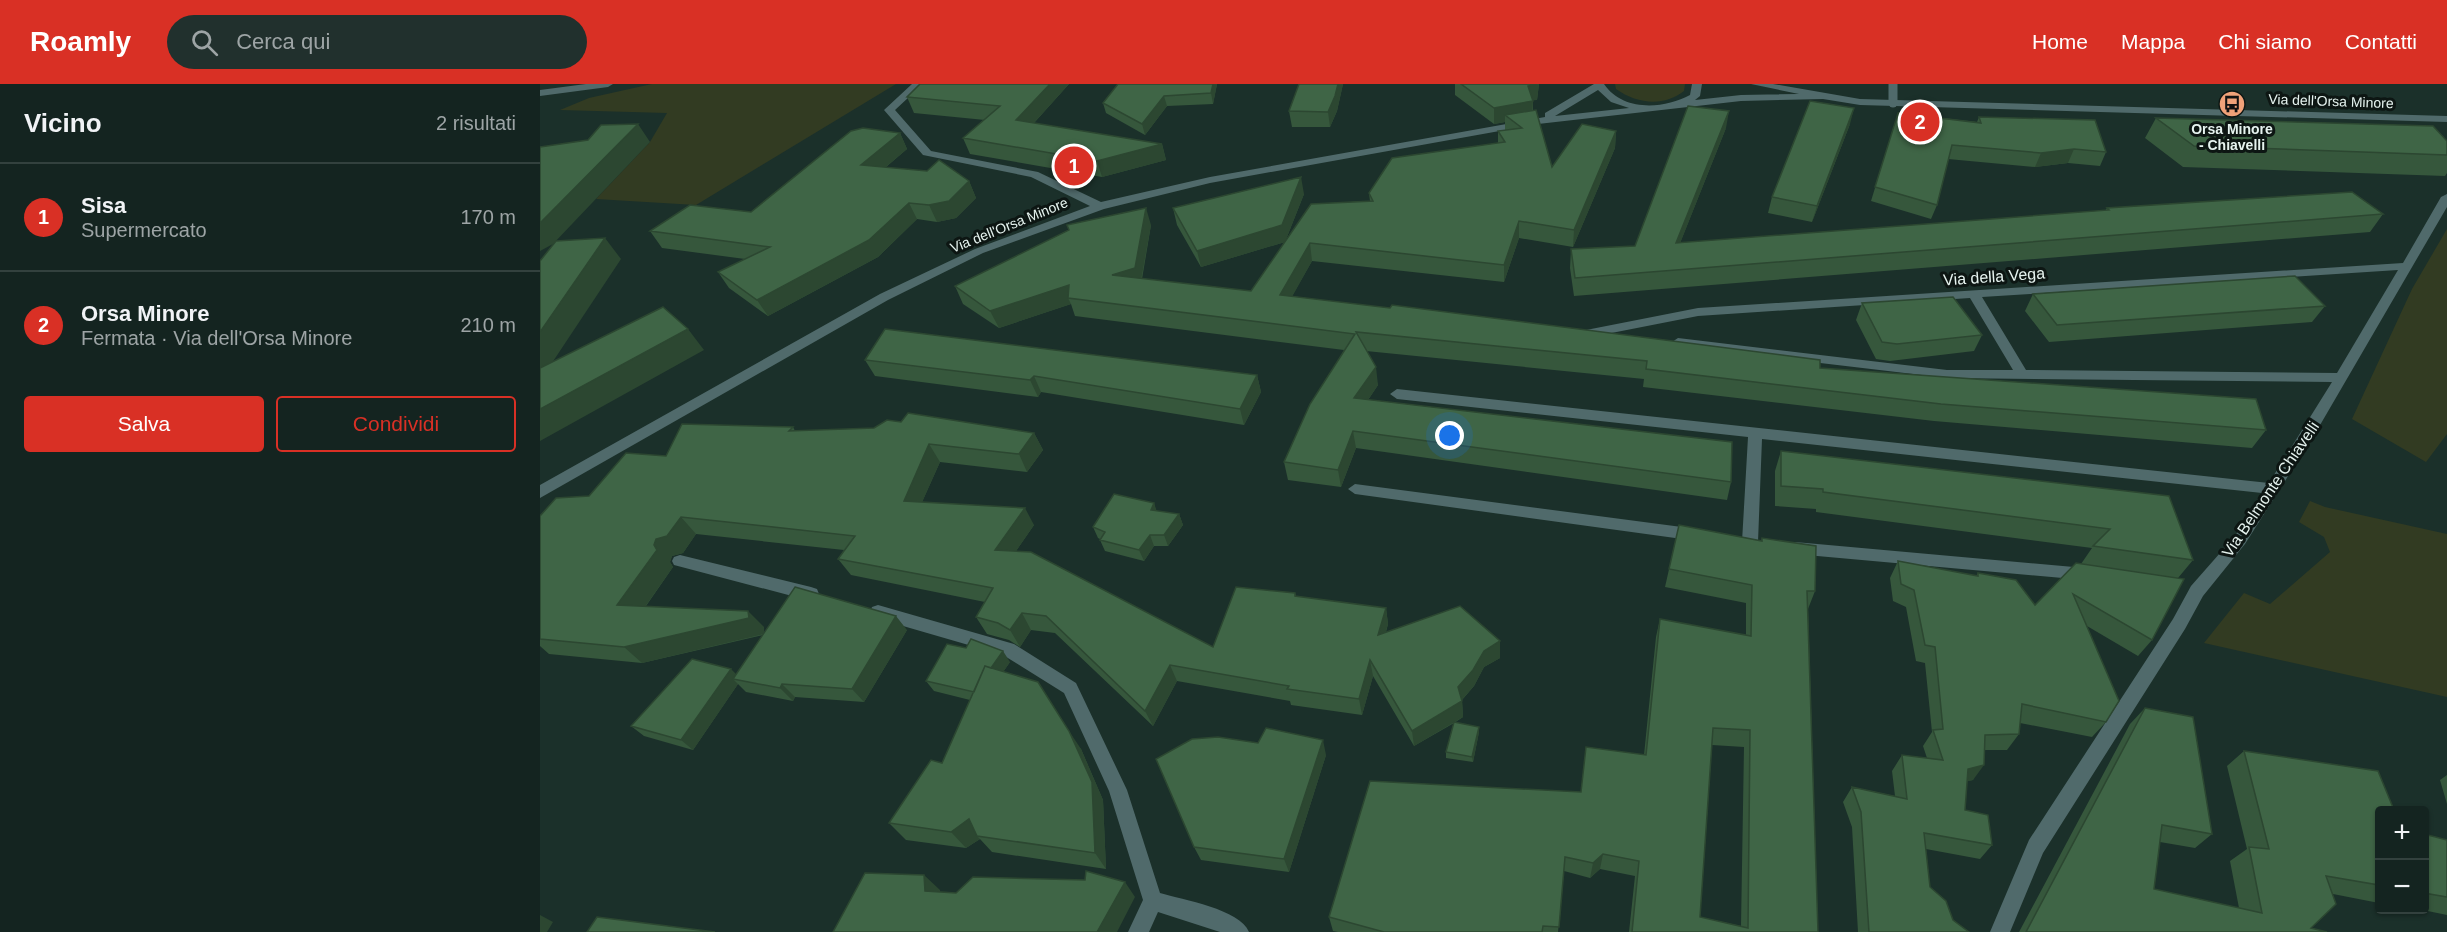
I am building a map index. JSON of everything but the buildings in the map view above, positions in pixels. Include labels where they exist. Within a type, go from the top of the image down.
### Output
[{"type":"street","points":[[540,93],[608,84]]},
{"type":"street","points":[[918,84],[889,110],[927,153],[1034,174],[1100,206]]},
{"type":"street","points":[[1538,121],[1579,99],[1599,84],[1605,93],[1620,102],[1647,108]]},
{"type":"street","points":[[1678,105],[1695,96],[1697,84]]},
{"type":"street","points":[[1756,84],[1819,97]]},
{"type":"street","points":[[1538,121],[1741,98],[1819,97]]},
{"type":"street","name":"Via dell'Orsa Minore","points":[[1819,97],[1893,104],[2447,119]]},
{"type":"street","name":"Via dell'Orsa Minore","points":[[540,492],[884,297],[979,251],[1100,206],[1210,180],[1538,121]]},
{"type":"street","name":"Via Belmonte Chiavelli","points":[[2000,932],[2036,847],[2179,624],[2191,590],[2240,540],[2341,378],[2447,197]]},
{"type":"street","name":"Via della Vega","points":[[1633,338],[1581,333],[1698,312],[2405,266]]},
{"type":"street","points":[[1974,294],[2022,375]]},
{"type":"street","points":[[1668,341],[1947,374],[2341,378]]},
{"type":"street","points":[[1396,394],[2272,489]]},
{"type":"street","points":[[1750,542],[1755,433]]},
{"type":"street","points":[[1355,489],[1716,538]]},
{"type":"street","points":[[1785,547],[2106,578]]},
{"type":"street","points":[[680,561],[830,599]]},
{"type":"street","points":[[864,608],[1008,650],[1070,688],[1118,790],[1153,901],[1138,932]]},
{"type":"street","points":[[1153,901],[1219,920],[1239,932]]},
{"type":"lane","points":[[1893,84],[1893,104]]},
{"type":"green space","points":[[652,84],[896,84],[696,205],[596,199],[650,142],[667,113],[560,110],[589,98]]},
{"type":"green space","points":[[1615,84],[1685,84],[1684,91],[1676,96],[1668,100],[1650,102],[1624,94],[1616,89]]},
{"type":"green space","points":[[2447,229],[2447,434],[2426,462],[2352,419],[2412,289]]},
{"type":"green space","points":[[2310,501],[2325,507],[2447,534],[2447,697],[2204,643],[2244,593],[2270,604],[2330,552],[2324,537],[2299,522]]},
{"type":"place","name":"Orsa Minore - Chiavelli","points":[[2232,104]]},
{"type":"place","name":"Orsa Minore","points":[[1920,122]]},
{"type":"place","name":"Sisa","points":[[1074,166]]}]
